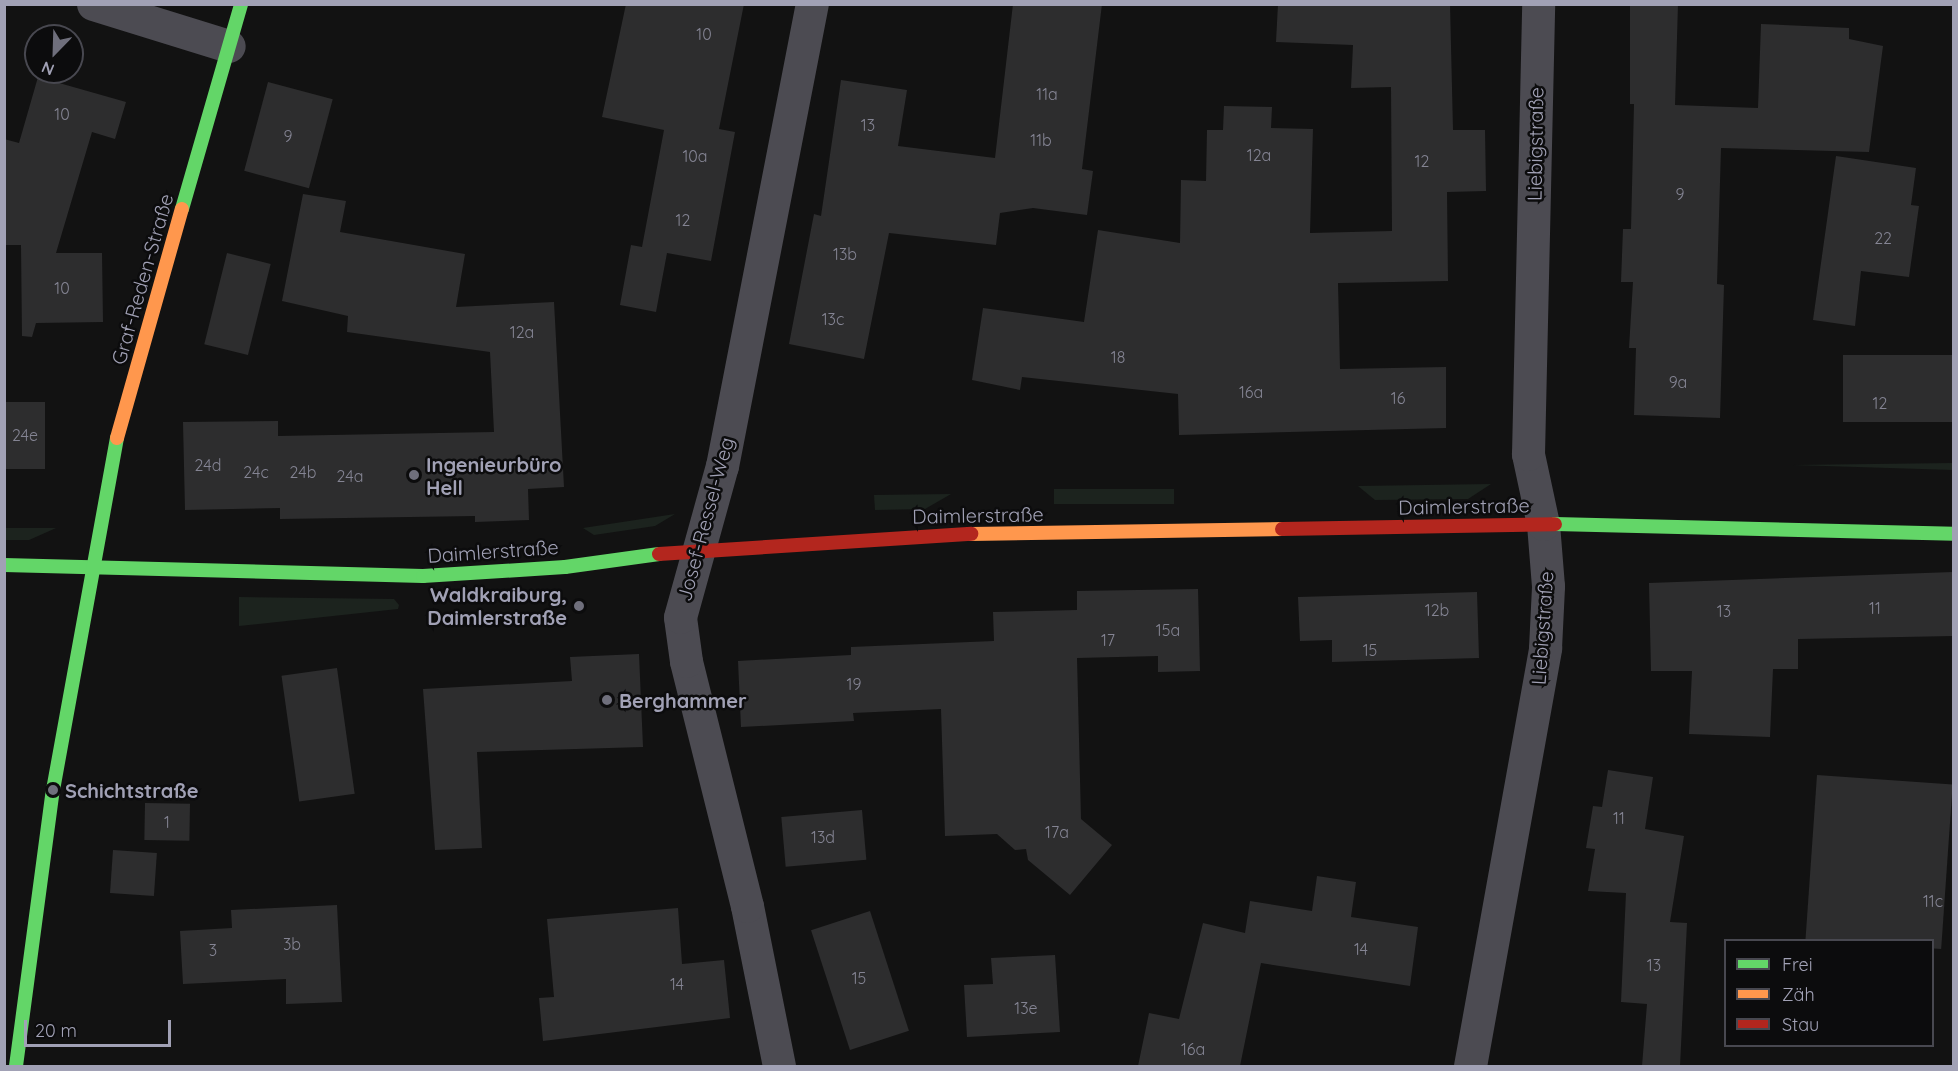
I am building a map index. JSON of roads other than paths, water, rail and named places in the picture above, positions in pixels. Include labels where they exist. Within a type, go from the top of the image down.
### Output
[{"type":"street","points":[[93,4],[229,46]]},
{"type":"street","name":"Graf-Reden-Straße","points":[[91,566],[117,437],[241,4]]},
{"type":"street","name":"Josef-Ressel-Weg","points":[[779,1066],[747,906],[686,661],[680,617],[697,549],[722,466],[812,4]]},
{"type":"street","name":"Liebigstraße","points":[[1470,1066],[1545,648],[1548,586],[1543,524],[1528,454],[1538,4]]},
{"type":"street","name":"Daimlerstraße","points":[[4,565],[423,576],[565,567],[697,549],[921,535],[1543,524],[1953,534]]},
{"type":"street","points":[[16,1066],[53,790],[91,566]]},
{"type":"place","name":"Ingenieurbüro Hell","points":[[414,475]]},
{"type":"place","name":"Waldkraiburg, Daimlerstraße","points":[[579,606]]},
{"type":"place","name":"Berghammer","points":[[607,700]]},
{"type":"place","name":"Schichtstraße","points":[[53,790]]}]
